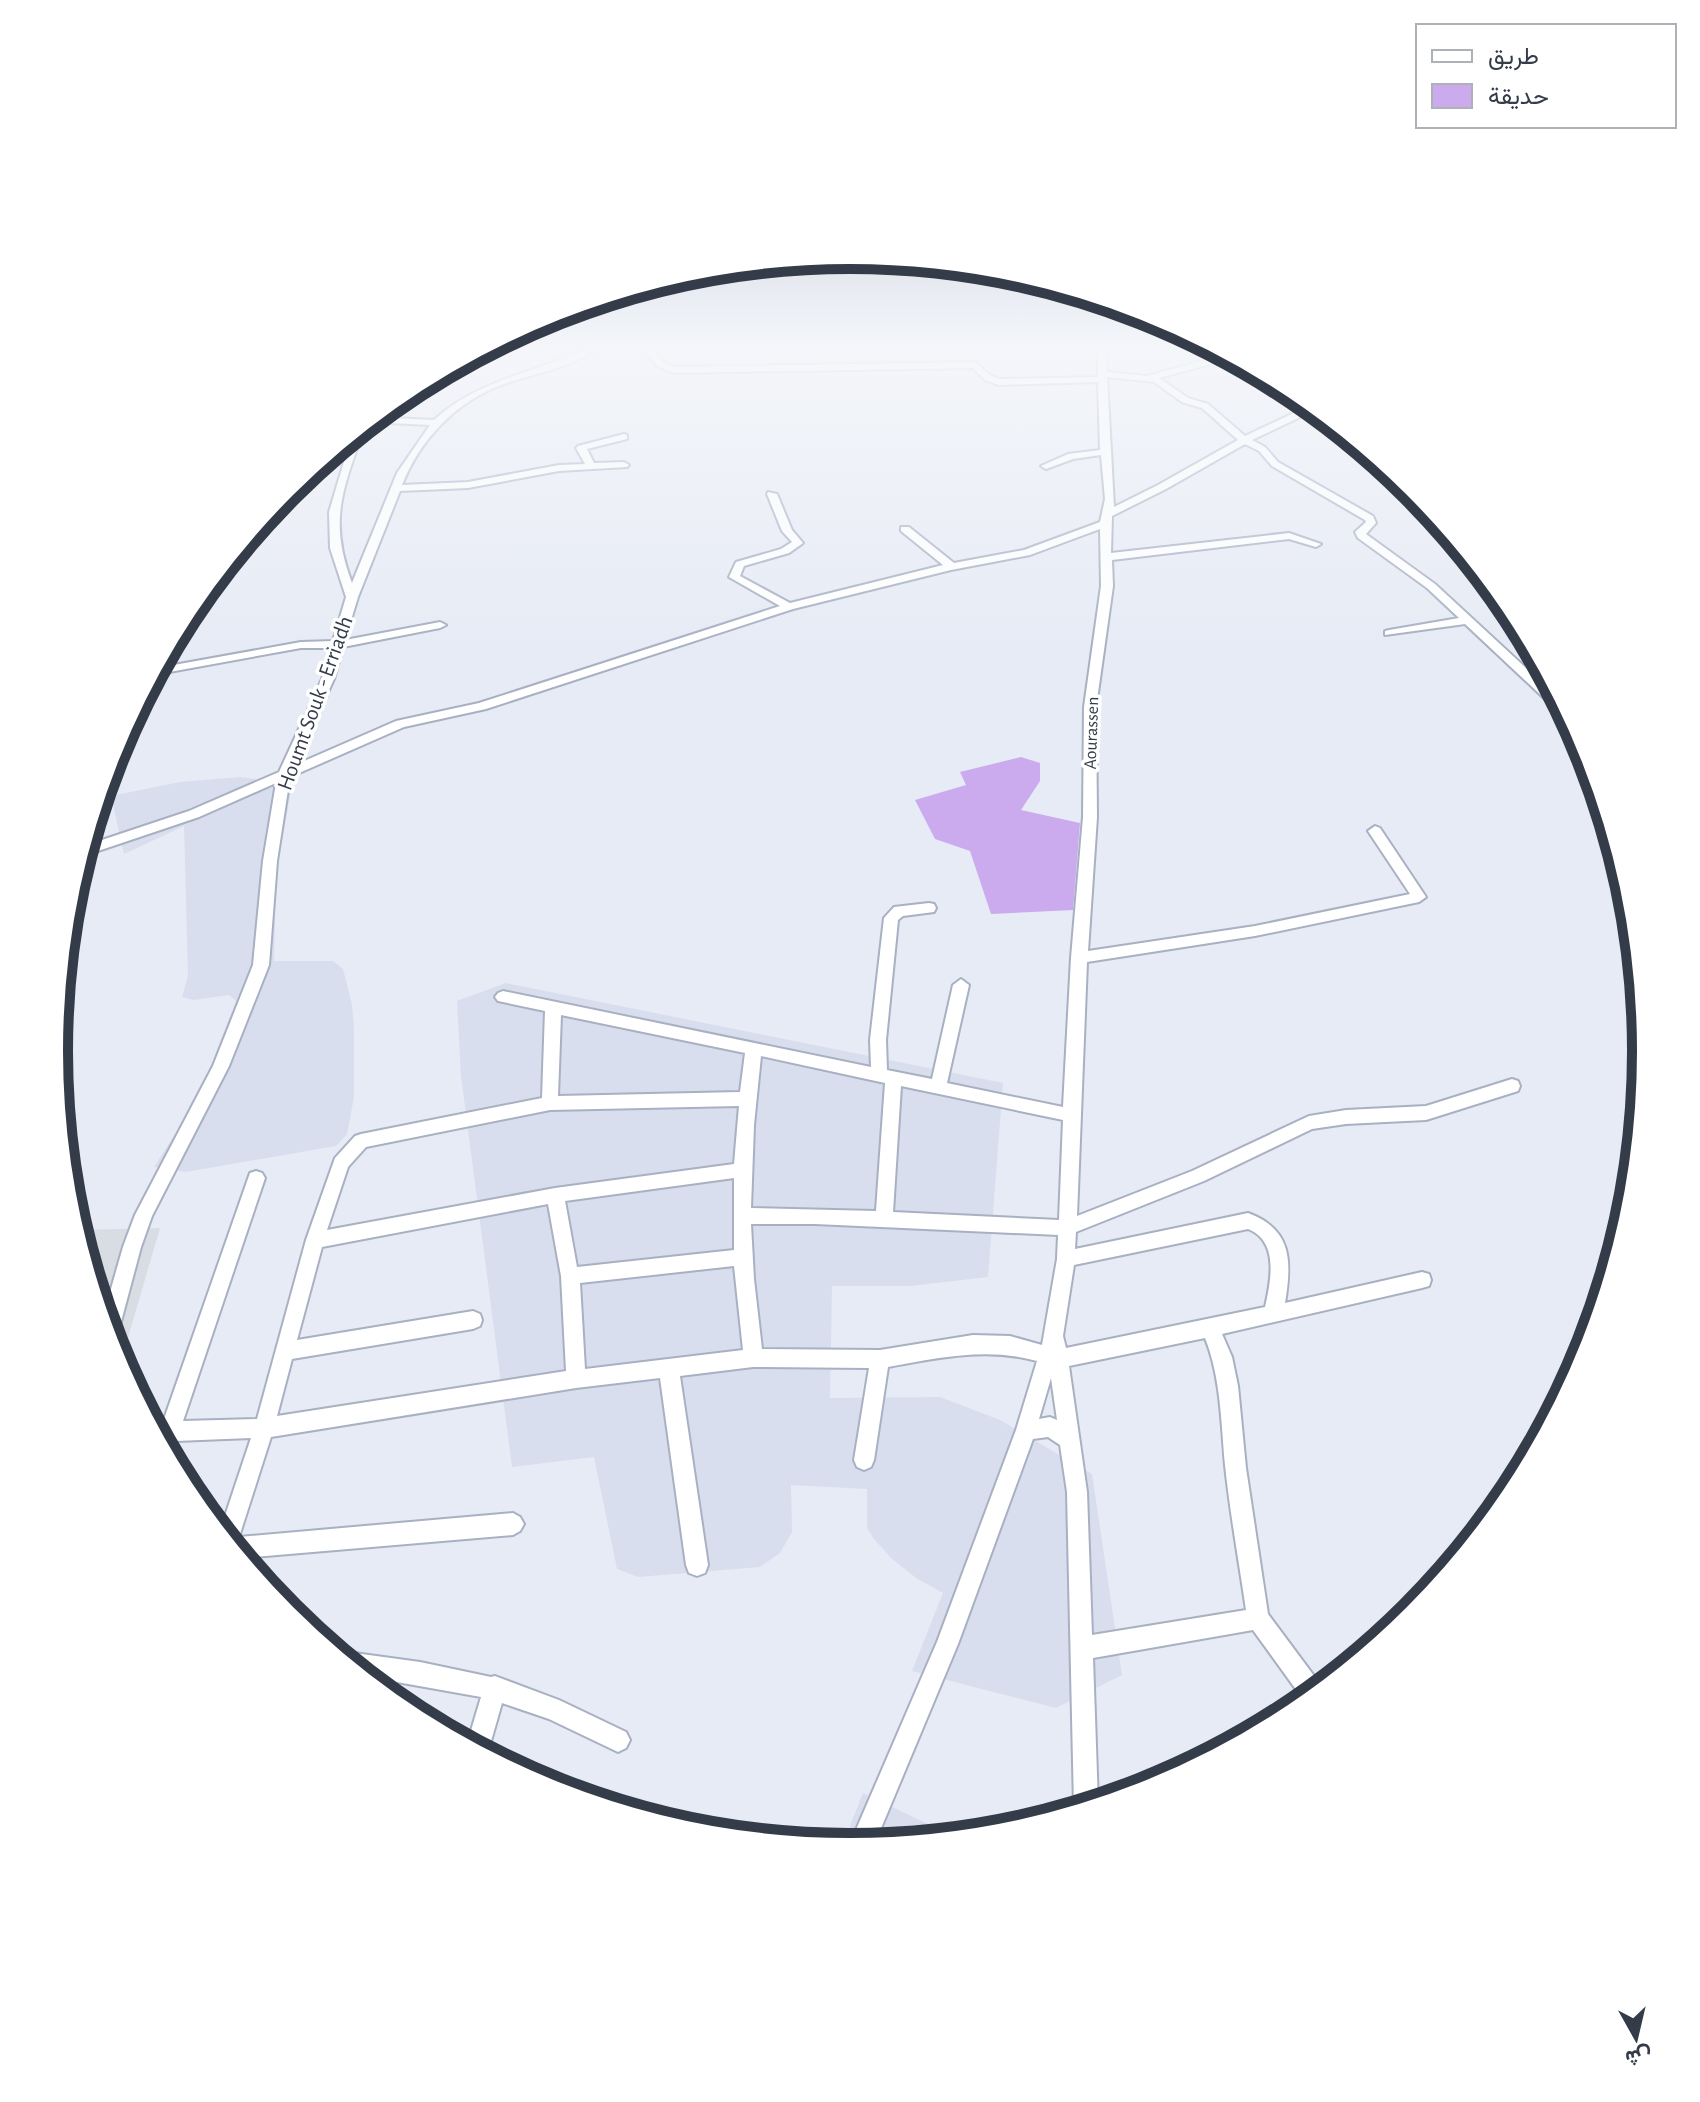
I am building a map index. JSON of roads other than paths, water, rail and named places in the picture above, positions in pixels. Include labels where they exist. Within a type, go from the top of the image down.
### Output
[{"type":"street","points":[[352,449],[334,497],[331,526],[333,545],[352,597]]},
{"type":"street","name":"Houmt Souk - Erriadh","points":[[114,1312],[144,1215],[221,1066],[261,965],[270,861],[284,775],[328,679],[352,597],[396,488],[420,449]]},
{"type":"street","points":[[582,449],[590,465]]},
{"type":"street","points":[[96,847],[194,814],[400,724],[482,706],[789,607],[952,567],[1026,553],[1106,519],[1229,449]]},
{"type":"street","points":[[1262,449],[1282,469],[1369,518],[1371,523],[1360,532],[1362,536],[1419,576],[1464,621],[1544,692]]},
{"type":"street","points":[[1046,466],[1071,456],[1106,452]]},
{"type":"street","name":"Aourassen","points":[[1086,1796],[1077,1505],[1071,1440],[1052,1357],[1066,1259],[1079,958],[1090,817],[1090,707],[1107,586],[1106,519],[1110,499],[1106,452]]},
{"type":"street","points":[[396,488],[468,485],[590,465],[624,465]]},
{"type":"street","points":[[772,494],[787,531],[796,540],[796,546],[740,564],[734,577],[789,607]]},
{"type":"street","points":[[905,529],[952,567]]},
{"type":"street","points":[[1106,557],[1289,536],[1316,544]]},
{"type":"street","points":[[1389,633],[1464,621]]},
{"type":"street","points":[[168,669],[301,645],[336,645],[440,625]]},
{"type":"street","points":[[1079,958],[1255,931],[1419,897],[1375,831]]},
{"type":"street","points":[[884,1219],[886,1076],[878,1040],[891,918],[899,911],[929,908]]},
{"type":"street","points":[[938,1088],[961,985]]},
{"type":"street","points":[[503,997],[1071,1115]]},
{"type":"street","points":[[550,1103],[553,1009]]},
{"type":"street","points":[[753,1358],[743,1257],[741,1170],[746,1099],[754,1049]]},
{"type":"street","points":[[742,1216],[1066,1228],[1198,1176],[1309,1123],[1346,1117],[1426,1113],[1512,1086]]},
{"type":"street","points":[[231,1528],[264,1428],[315,1240],[341,1163],[361,1141],[550,1103],[746,1099]]},
{"type":"street","points":[[315,1240],[555,1195],[741,1170]]},
{"type":"street","points":[[166,1429],[256,1178]]},
{"type":"street","points":[[555,1195],[570,1276],[576,1379]]},
{"type":"street","points":[[1066,1259],[1248,1221],[1262,1224],[1271,1235],[1281,1260],[1273,1314]]},
{"type":"street","points":[[570,1276],[743,1257]]},
{"type":"street","points":[[170,1436],[264,1428],[576,1379],[753,1358],[880,1359],[973,1344],[1010,1345],[1052,1357],[1210,1328],[1422,1280]]},
{"type":"street","points":[[284,1351],[473,1320]]},
{"type":"street","points":[[1210,1328],[1222,1357],[1228,1386],[1236,1468],[1258,1618],[1307,1685]]},
{"type":"street","points":[[867,1832],[947,1644],[1052,1357]]},
{"type":"street","points":[[864,1460],[880,1359]]},
{"type":"street","points":[[669,1370],[697,1565]]},
{"type":"street","points":[[1026,1430],[1050,1427],[1071,1440]]},
{"type":"street","points":[[246,1547],[513,1524]]},
{"type":"street","points":[[1083,1648],[1258,1618]]},
{"type":"street","points":[[367,1665],[423,1671],[495,1687],[578,1719],[618,1740]]},
{"type":"street","points":[[480,1739],[495,1687]]}]
